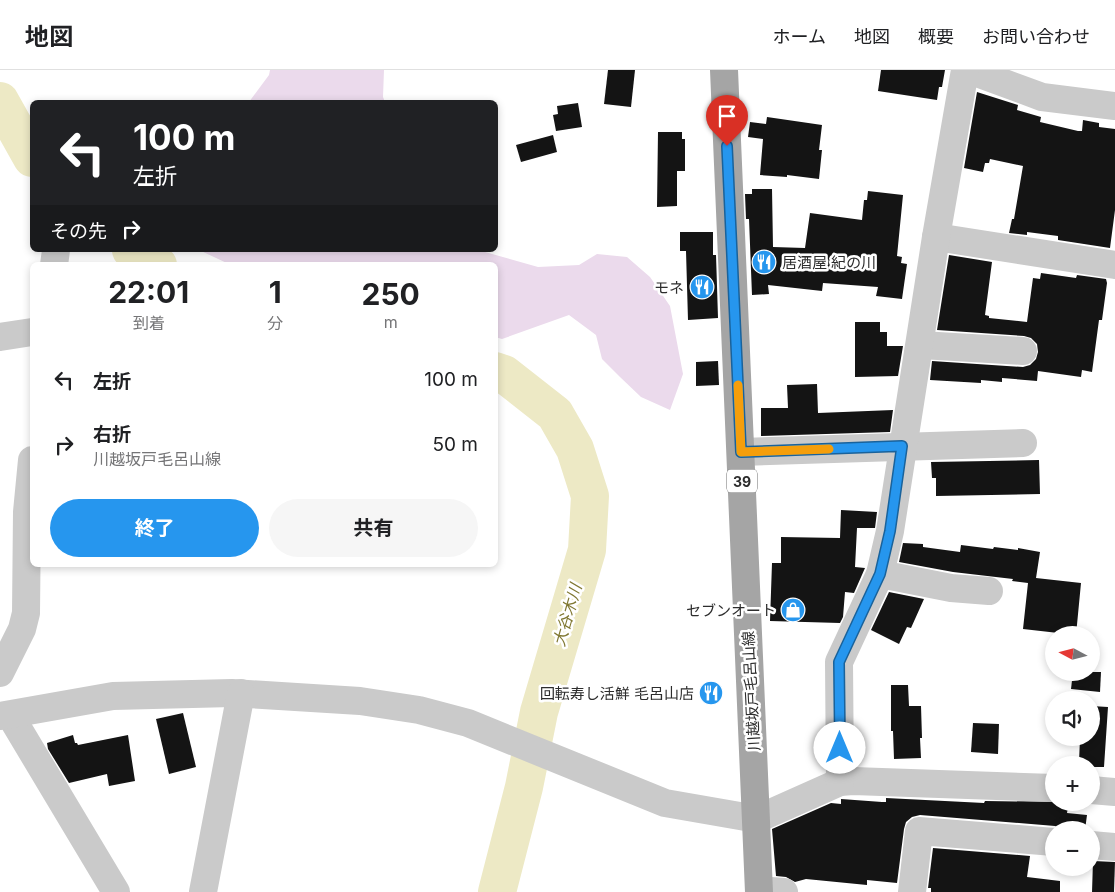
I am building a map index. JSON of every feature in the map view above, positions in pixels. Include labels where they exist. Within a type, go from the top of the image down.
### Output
[{"type":"main road","name":"川越坂戸毛呂山線","points":[[724,70],[757,819],[767,891]]},
{"type":"street","points":[[840,782],[839,662],[880,574],[890,531],[902,446],[921,345],[936,237],[967,70],[1042,97],[1115,106]]},
{"type":"street","points":[[936,237],[1115,265]]},
{"type":"street","points":[[0,336],[30,332]]},
{"type":"street","points":[[921,345],[1024,351]]},
{"type":"street","points":[[741,452],[1023,443]]},
{"type":"street","points":[[0,674],[22,628],[26,613],[27,512],[30,481]]},
{"type":"street","points":[[880,574],[951,588],[990,592]]},
{"type":"street","points":[[203,892],[241,693]]},
{"type":"street","points":[[116,892],[5,716],[113,696],[241,693],[360,701],[419,710],[468,724],[665,803],[757,819],[840,782],[1045,788]]},
{"type":"street","points":[[1100,791],[1115,792]]},
{"type":"street","points":[[912,892],[919,831],[1045,841]]},
{"type":"street","points":[[1100,846],[1115,847]]},
{"type":"shaded area","points":[[270,70],[384,70],[384,100],[250,100],[269,75]]},
{"type":"shaded area","points":[[203,252],[485,252],[538,267],[579,265],[597,254],[627,257],[650,277],[670,306],[683,374],[670,410],[641,397],[602,359],[596,335],[569,315],[502,339],[498,338],[498,262],[225,262]]},
{"type":"building","points":[[608,70],[635,70],[631,107],[604,104]]},
{"type":"building","points":[[881,70],[945,70],[937,100],[878,91]]},
{"type":"building","points":[[977,92],[1018,105],[1017,110],[1041,117],[1040,122],[1082,131],[1083,120],[1099,123],[1099,127],[1115,129],[1115,210],[1110,248],[1058,240],[1058,236],[1027,232],[1027,235],[1009,233],[1012,219],[1014,219],[1023,166],[990,159],[989,163],[985,163],[983,172],[964,168]]},
{"type":"building","points":[[578,103],[582,127],[556,131],[553,115],[558,114],[557,106]]},
{"type":"building","points":[[767,117],[822,125],[819,150],[822,150],[819,179],[787,175],[787,177],[760,175],[763,139],[748,137],[750,122],[766,124]]},
{"type":"building","points":[[658,132],[682,132],[682,139],[685,139],[685,171],[677,171],[677,206],[657,207]]},
{"type":"building","points":[[553,135],[557,152],[521,162],[516,145]]},
{"type":"building","points":[[752,189],[772,189],[773,247],[805,248],[810,213],[862,220],[864,200],[867,200],[868,191],[903,195],[897,256],[902,257],[901,263],[907,264],[902,299],[876,296],[878,287],[823,283],[822,291],[768,285],[769,294],[752,295],[749,219],[746,219],[745,194],[752,194]]},
{"type":"building","points":[[680,232],[713,232],[713,255],[716,255],[718,318],[688,320],[686,251],[680,251]]},
{"type":"building","points":[[949,255],[992,262],[985,315],[989,316],[989,318],[1027,322],[1033,278],[1040,279],[1041,273],[1076,278],[1077,275],[1106,279],[1102,320],[1099,320],[1092,372],[1082,370],[1081,377],[1038,371],[1037,381],[1002,378],[1002,382],[981,380],[981,383],[930,380],[932,361],[1023,367],[1030,365],[1036,359],[1038,352],[1037,344],[1031,338],[1024,336],[937,330]]},
{"type":"building","points":[[855,322],[880,322],[880,332],[887,332],[887,346],[903,346],[898,376],[855,377]]},
{"type":"building","points":[[718,361],[719,385],[696,386],[696,362]]},
{"type":"building","points":[[817,384],[818,413],[893,410],[890,432],[761,436],[761,408],[788,408],[787,385]]},
{"type":"building","points":[[1039,460],[1040,494],[936,496],[936,478],[932,478],[931,462]]},
{"type":"building","points":[[841,510],[877,512],[875,528],[857,528],[855,567],[865,568],[854,593],[845,592],[843,617],[840,623],[770,621],[772,563],[781,563],[781,537],[840,538]]},
{"type":"building","points":[[903,543],[923,544],[923,547],[960,552],[961,545],[993,549],[994,547],[1018,550],[1018,548],[1040,552],[1036,578],[1081,583],[1077,626],[1045,626],[1045,631],[1023,629],[1028,583],[1012,581],[1013,579],[953,572],[899,562]]},
{"type":"building","points":[[889,592],[924,599],[911,628],[907,627],[899,644],[871,630]]},
{"type":"building","points":[[1101,672],[1100,692],[1071,689],[1072,681],[1100,681]]},
{"type":"building","points":[[891,685],[908,685],[909,706],[921,706],[921,758],[894,759],[893,731],[891,731]]},
{"type":"building","points":[[1100,707],[1108,707],[1104,767],[1100,767],[1100,756],[1079,756],[1080,746],[1100,746]]},
{"type":"building","points":[[183,713],[196,767],[169,774],[156,719]]},
{"type":"building","points":[[973,723],[999,724],[998,754],[971,752]]},
{"type":"building","points":[[73,735],[75,743],[78,745],[128,735],[135,781],[109,786],[107,774],[69,783],[48,749],[47,743]]},
{"type":"building","points":[[886,798],[984,803],[985,801],[1045,802],[1045,811],[1067,811],[1067,813],[1087,815],[1086,821],[1045,821],[1045,825],[920,815],[912,817],[906,822],[897,883],[867,880],[867,885],[806,879],[795,882],[786,877],[776,876],[772,829],[831,803],[841,804],[841,799],[886,802]]},
{"type":"building","points":[[933,848],[1030,856],[1027,877],[1060,881],[1060,892],[931,892],[931,888],[928,888]]},
{"type":"building","points":[[1100,861],[1115,862],[1114,892],[1092,892],[1093,876],[1100,876]]},
{"type":"waterway","name":"大谷木川","points":[[0,101],[30,154]]},
{"type":"waterway","name":"大谷木川","points":[[135,252],[153,262]]},
{"type":"waterway","name":"大谷木川","points":[[497,892],[524,787],[539,712],[587,550],[590,496],[575,449],[555,414],[504,374],[498,372]]},
{"type":"slow traffic","points":[[738,385],[741,452],[829,449]]},
{"type":"place","name":"居酒屋 紀の川","points":[[764,262]]},
{"type":"place","name":"モネ","points":[[702,287]]},
{"type":"place","name":"セブンオート","points":[[793,610]]},
{"type":"place","name":"回転寿し活鮮 毛呂山店","points":[[711,693]]},
{"type":"route","points":[[727,146],[741,452],[902,446],[890,531],[880,574],[839,662],[840,748]]}]
